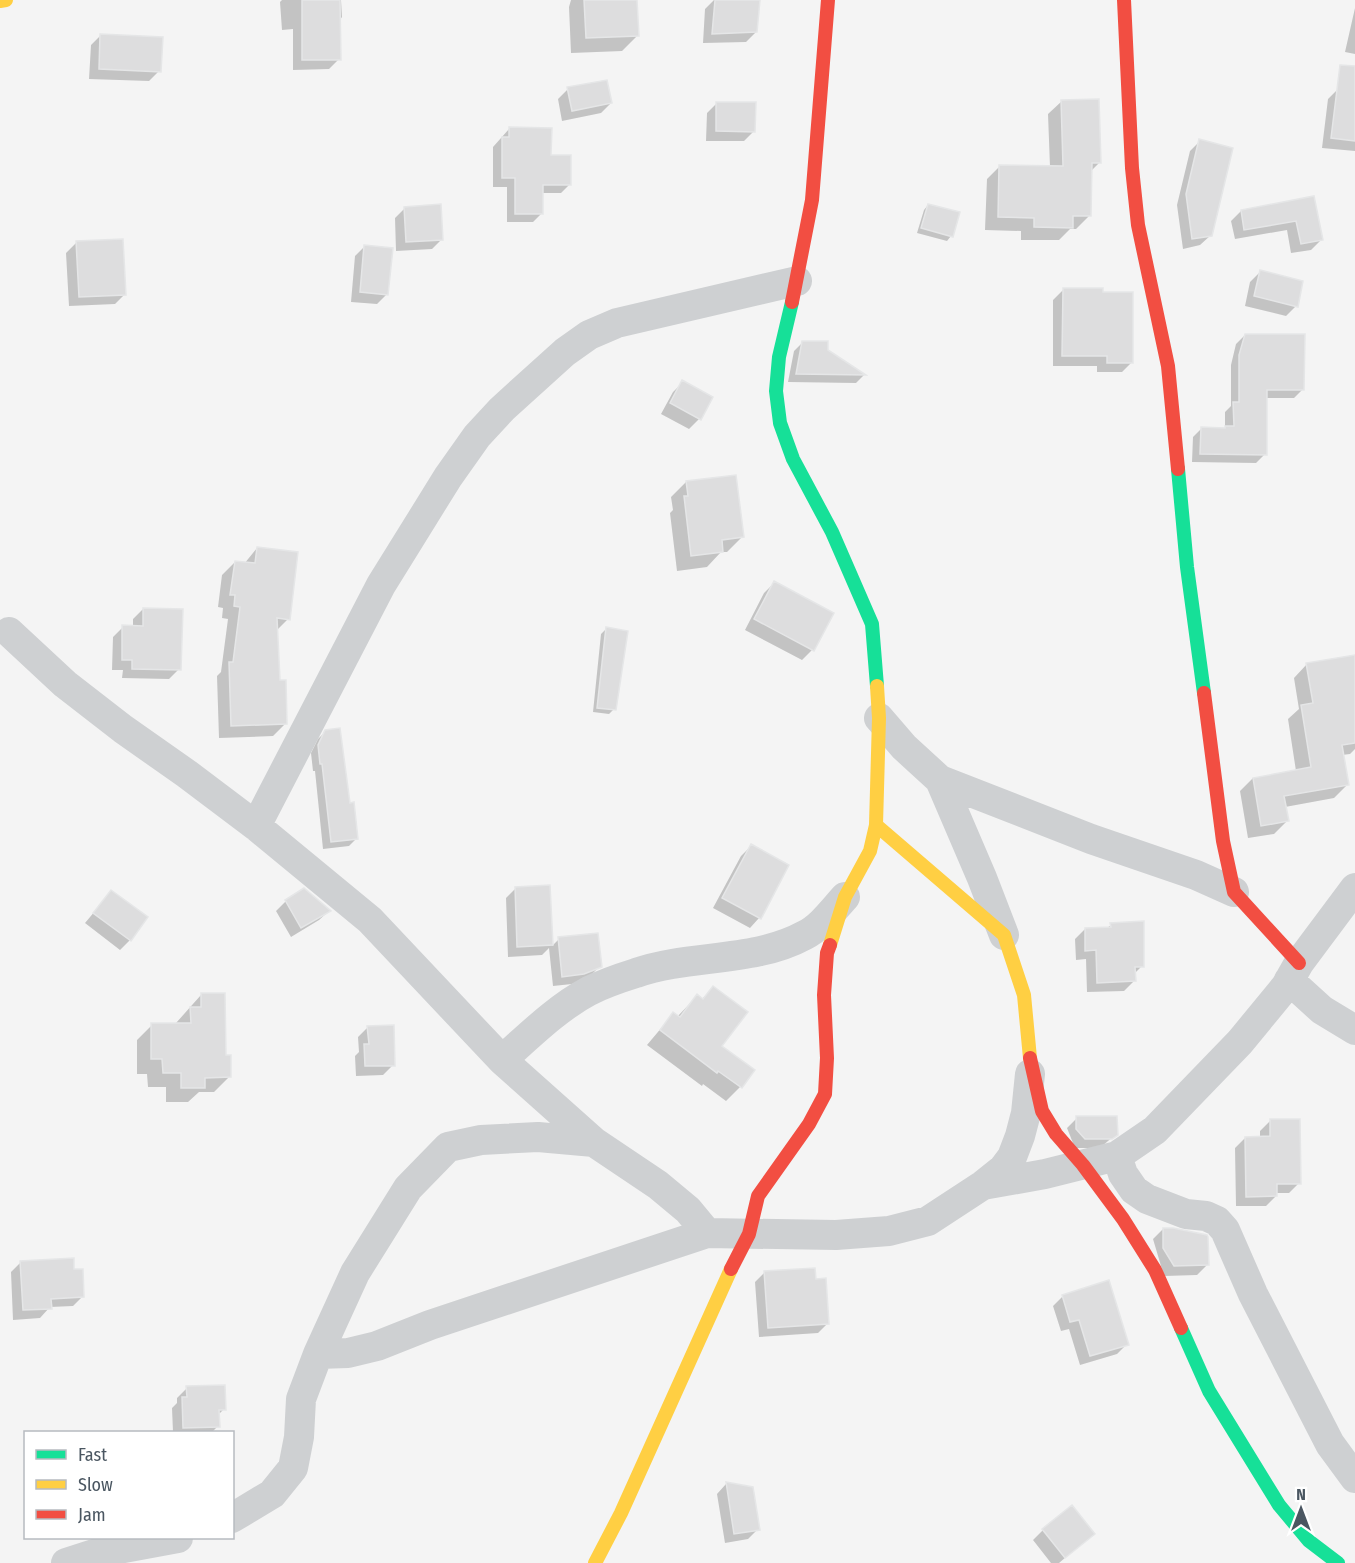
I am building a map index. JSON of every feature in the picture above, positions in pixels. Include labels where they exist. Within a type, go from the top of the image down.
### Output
[{"type":"street","points":[[0,1],[6,0]]},
{"type":"street","points":[[595,1563],[654,1440],[721,1288],[749,1234],[758,1196],[809,1124],[825,1094],[827,1058],[824,995],[827,953],[845,897],[870,851],[876,825],[879,718],[872,624],[832,532],[793,459],[780,423],[776,391],[779,357],[797,281],[812,200],[828,0]]},
{"type":"street","points":[[1124,0],[1132,168],[1138,225],[1168,366],[1187,567],[1223,842],[1234,892],[1322,1010],[1355,1030]]},
{"type":"street","points":[[256,826],[381,585],[448,477],[477,436],[502,409],[565,352],[589,335],[616,323],[797,281]]},
{"type":"street","points":[[9,632],[65,684],[256,826],[370,920],[502,1060],[594,1142],[658,1185],[688,1210],[707,1233]]},
{"type":"street","points":[[879,718],[904,747],[940,780],[1091,839],[1196,875],[1234,892]]},
{"type":"street","points":[[940,780],[965,843],[982,878],[1024,995],[1031,1068],[1042,1111],[1056,1134],[1124,1219],[1155,1270],[1209,1391],[1261,1479],[1309,1541],[1338,1563]]},
{"type":"street","points":[[876,825],[1004,935]]},
{"type":"street","points":[[983,1185],[1117,1156],[1155,1131],[1240,1042],[1355,888]]},
{"type":"street","points":[[502,1060],[546,1021],[588,991],[637,972],[672,962],[770,949],[806,935],[822,923],[845,897]]},
{"type":"street","points":[[318,1354],[348,1353],[377,1346],[430,1325],[707,1233],[836,1235],[889,1231],[928,1221],[983,1185],[1003,1169],[1012,1157],[1026,1113],[1031,1068]]},
{"type":"street","points":[[234,1517],[272,1494],[293,1468],[299,1437],[301,1399],[318,1354],[356,1273],[408,1188],[448,1147],[482,1140],[538,1137],[594,1142]]},
{"type":"street","points":[[1117,1156],[1134,1190],[1147,1199],[1185,1214],[1206,1216],[1216,1221],[1225,1230],[1253,1294],[1330,1444],[1355,1478]]},
{"type":"street","points":[[66,1563],[97,1553],[173,1539]]},
{"type":"building","points":[[302,0],[340,0],[341,60],[302,60]]},
{"type":"building","points":[[584,0],[637,0],[639,36],[586,38]]},
{"type":"building","points":[[715,0],[760,0],[757,32],[712,34]]},
{"type":"building","points":[[100,34],[163,37],[161,72],[99,69]]},
{"type":"building","points":[[1340,65],[1355,66],[1355,141],[1331,138]]},
{"type":"building","points":[[607,80],[612,103],[572,111],[567,87]]},
{"type":"building","points":[[1099,99],[1101,163],[1092,163],[1091,216],[1073,216],[1073,228],[1034,227],[1034,218],[998,217],[999,165],[1063,166],[1061,100]]},
{"type":"building","points":[[716,102],[756,102],[755,132],[716,131]]},
{"type":"building","points":[[509,127],[552,128],[551,155],[571,155],[571,185],[543,185],[543,214],[515,214],[515,178],[502,178],[502,137],[509,137]]},
{"type":"building","points":[[1199,139],[1233,148],[1212,236],[1192,239],[1186,194]]},
{"type":"building","points":[[1314,196],[1323,240],[1301,244],[1296,221],[1244,230],[1241,210]]},
{"type":"building","points":[[441,204],[443,240],[406,242],[404,207]]},
{"type":"building","points":[[928,204],[960,212],[953,237],[921,228]]},
{"type":"building","points":[[123,239],[126,295],[79,297],[76,241]]},
{"type":"building","points":[[364,245],[393,248],[388,295],[360,292]]},
{"type":"building","points":[[1260,270],[1303,281],[1298,307],[1254,296]]},
{"type":"building","points":[[1063,288],[1103,288],[1103,292],[1133,292],[1133,363],[1107,363],[1107,356],[1062,356]]},
{"type":"building","points":[[1245,334],[1305,334],[1304,390],[1267,390],[1267,455],[1200,454],[1201,427],[1234,426],[1233,402],[1239,402],[1239,355]]},
{"type":"building","points":[[802,341],[828,341],[828,350],[866,375],[796,374]]},
{"type":"building","points":[[682,380],[713,397],[701,420],[670,403]]},
{"type":"building","points":[[736,475],[744,537],[722,540],[723,552],[691,556],[684,496],[688,496],[686,481]]},
{"type":"building","points":[[257,547],[298,552],[290,620],[277,618],[280,680],[286,680],[287,724],[231,726],[229,662],[233,662],[240,607],[234,606],[235,595],[230,595],[235,561],[255,563]]},
{"type":"building","points":[[774,581],[834,613],[814,651],[754,619]]},
{"type":"building","points":[[143,608],[183,609],[181,670],[132,669],[132,660],[122,660],[122,625],[143,626]]},
{"type":"building","points":[[606,627],[628,631],[616,710],[597,708]]},
{"type":"building","points":[[1355,655],[1355,743],[1342,745],[1349,785],[1284,796],[1289,821],[1261,826],[1253,778],[1311,767],[1301,705],[1313,703],[1306,663]]},
{"type":"building","points":[[340,728],[350,803],[354,802],[358,839],[331,842],[318,745],[325,730]]},
{"type":"building","points":[[751,844],[789,865],[761,919],[722,898]]},
{"type":"building","points":[[550,885],[553,945],[517,947],[515,887]]},
{"type":"building","points":[[304,888],[331,911],[301,928],[285,900]]},
{"type":"building","points":[[111,890],[148,917],[131,941],[93,913]]},
{"type":"building","points":[[1144,921],[1144,967],[1135,967],[1136,981],[1097,983],[1096,950],[1085,951],[1085,928],[1111,927],[1110,923]]},
{"type":"building","points":[[598,933],[602,967],[584,974],[562,977],[558,937]]},
{"type":"building","points":[[713,986],[748,1012],[722,1046],[755,1070],[742,1088],[718,1071],[717,1073],[660,1030],[673,1012],[680,1017],[697,994],[703,999]]},
{"type":"building","points":[[201,993],[225,993],[226,1055],[231,1055],[231,1077],[205,1078],[205,1088],[181,1088],[181,1073],[163,1073],[162,1059],[151,1059],[151,1023],[191,1023],[190,1007],[201,1007]]},
{"type":"building","points":[[394,1025],[395,1066],[365,1066],[364,1044],[369,1044],[367,1026]]},
{"type":"building","points":[[1076,1116],[1117,1116],[1118,1135],[1112,1139],[1085,1139],[1076,1129]]},
{"type":"building","points":[[1270,1119],[1300,1119],[1301,1184],[1277,1184],[1277,1196],[1246,1197],[1245,1137],[1270,1136]]},
{"type":"building","points":[[1163,1228],[1207,1235],[1209,1265],[1174,1266],[1163,1248]]},
{"type":"building","points":[[74,1258],[74,1269],[83,1269],[84,1297],[51,1299],[52,1309],[23,1310],[20,1261]]},
{"type":"building","points":[[815,1268],[816,1279],[826,1278],[829,1324],[768,1328],[764,1271]]},
{"type":"building","points":[[1109,1280],[1129,1345],[1090,1356],[1079,1320],[1070,1322],[1062,1295]]},
{"type":"building","points":[[225,1385],[226,1410],[219,1410],[220,1427],[183,1428],[182,1397],[187,1397],[186,1386]]},
{"type":"building","points":[[726,1482],[753,1487],[760,1530],[734,1534]]},
{"type":"building","points":[[1072,1505],[1095,1534],[1065,1558],[1042,1529]]},
{"type":"traffic: fast","points":[[792,302],[779,357],[776,391],[780,423],[793,459],[832,532],[872,624],[877,686]]},
{"type":"traffic: fast","points":[[1178,469],[1187,567],[1204,693]]},
{"type":"traffic: fast","points":[[1181,1328],[1209,1391],[1279,1505],[1309,1541],[1338,1563]]},
{"type":"traffic: slow","points":[[0,1],[6,0]]},
{"type":"traffic: slow","points":[[830,945],[845,897],[870,851],[876,825],[879,718],[877,686]]},
{"type":"traffic: slow","points":[[876,825],[1004,935],[1024,995],[1030,1058]]},
{"type":"traffic: slow","points":[[595,1563],[621,1513],[731,1269]]},
{"type":"traffic: jam","points":[[792,302],[812,200],[828,0]]},
{"type":"traffic: jam","points":[[1124,0],[1132,168],[1138,225],[1168,366],[1178,469]]},
{"type":"traffic: jam","points":[[1204,693],[1223,841],[1234,892],[1299,963]]},
{"type":"traffic: jam","points":[[731,1269],[749,1234],[758,1196],[809,1124],[825,1094],[827,1058],[824,995],[827,953],[830,945]]},
{"type":"traffic: jam","points":[[1030,1058],[1042,1111],[1056,1134],[1083,1165],[1123,1219],[1155,1270],[1181,1328]]}]
